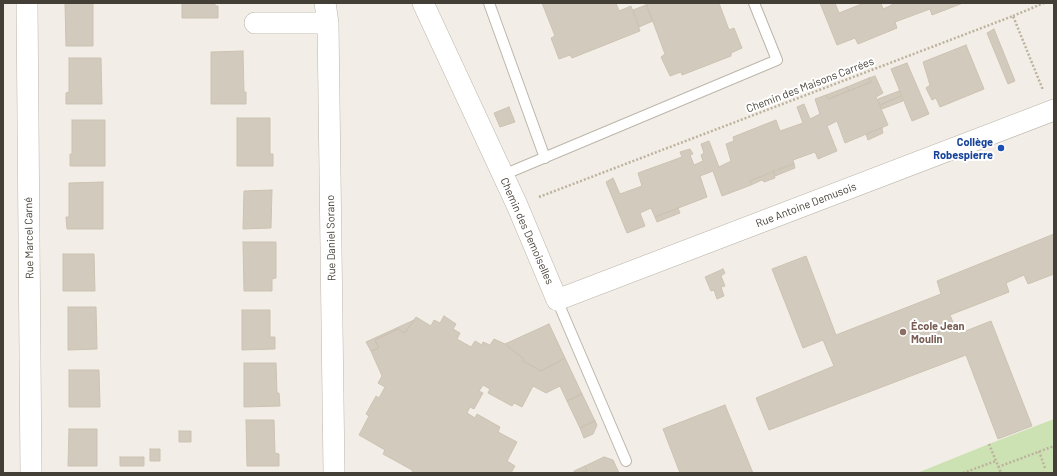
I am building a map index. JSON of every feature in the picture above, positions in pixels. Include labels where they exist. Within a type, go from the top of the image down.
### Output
[{"type":"street","name":"Rue Marcel Carné","points":[[27,3],[31,473]]},
{"type":"street","name":"Chemin des Demoiselles","points":[[423,3],[517,205],[557,300]]},
{"type":"street","points":[[255,23],[326,13]]},
{"type":"street","name":"Rue Daniel Sorano","points":[[326,13],[334,473]]},
{"type":"street","name":"Rue Antoine Demusois","points":[[557,300],[1053,110]]},
{"type":"lane","points":[[489,3],[545,158]]},
{"type":"lane","points":[[503,176],[777,60],[754,3]]},
{"type":"lane","name":"Chemin des Demoiselles","points":[[557,300],[626,461]]},
{"type":"path","name":"Chemin des Maisons Carrées","points":[[517,205],[1044,3]]},
{"type":"path","points":[[1013,16],[1053,110]]},
{"type":"path","points":[[989,444],[1001,473]]},
{"type":"path","points":[[998,467],[1054,446]]},
{"type":"path","points":[[1039,451],[1045,468]]},
{"type":"path","points":[[963,473],[996,460]]},
{"type":"green space","points":[[1054,419],[1054,473],[917,473],[989,444]]},
{"type":"building","points":[[65,3],[93,3],[93,46],[66,46]]},
{"type":"building","points":[[182,3],[215,3],[215,6],[218,6],[218,18],[182,18]]},
{"type":"building","points":[[542,3],[616,3],[619,11],[631,6],[640,31],[572,58],[570,55],[559,59],[551,38],[555,36]]},
{"type":"building","points":[[646,3],[719,3],[729,30],[734,28],[742,48],[731,53],[731,56],[682,75],[681,72],[670,76],[661,57],[665,54]]},
{"type":"building","points":[[820,3],[835,3],[839,13],[864,3],[881,3],[883,9],[892,5],[892,3],[963,3],[932,15],[930,9],[895,22],[897,28],[858,44],[855,38],[837,45]]},
{"type":"building","points":[[646,5],[653,21],[639,27],[633,10]]},
{"type":"building","points":[[994,29],[1015,81],[1008,84],[987,33]]},
{"type":"building","points":[[966,45],[984,89],[940,107],[936,98],[932,100],[926,88],[930,85],[923,62]]},
{"type":"building","points":[[243,51],[244,92],[246,92],[246,104],[211,104],[211,52]]},
{"type":"building","points":[[69,58],[101,58],[102,104],[66,104],[66,93],[69,92]]},
{"type":"building","points":[[907,63],[929,114],[912,121],[891,69]]},
{"type":"building","points":[[875,76],[883,93],[876,97],[888,125],[845,143],[837,121],[827,126],[837,151],[818,159],[815,152],[793,160],[794,164],[750,181],[751,185],[722,196],[713,171],[700,176],[707,197],[655,217],[651,208],[640,213],[645,226],[627,233],[606,182],[613,178],[620,194],[642,186],[638,173],[682,157],[680,152],[690,149],[693,154],[690,155],[694,165],[703,161],[701,155],[704,153],[701,144],[709,141],[719,167],[731,161],[726,144],[734,141],[733,137],[776,120],[780,131],[803,123],[797,107],[804,104],[810,119],[820,114],[815,99],[826,95],[828,99],[849,91],[871,82],[869,78]]},
{"type":"building","points":[[869,78],[871,82],[849,91],[847,87]]},
{"type":"building","points":[[847,87],[849,91],[828,99],[826,95]]},
{"type":"building","points":[[899,91],[901,96],[880,105],[878,99]]},
{"type":"building","points":[[901,96],[903,101],[882,109],[880,105]]},
{"type":"building","points":[[509,107],[515,122],[500,127],[494,113]]},
{"type":"building","points":[[237,118],[270,118],[270,154],[273,154],[273,166],[237,166]]},
{"type":"building","points":[[72,120],[105,120],[105,166],[70,166],[70,154],[72,154]]},
{"type":"building","points":[[882,128],[883,133],[868,140],[866,134]]},
{"type":"building","points":[[794,164],[795,168],[775,176],[773,171]]},
{"type":"building","points":[[773,171],[775,178],[764,182],[762,180],[751,185],[750,181]]},
{"type":"building","points":[[103,182],[103,229],[67,229],[66,217],[69,217],[69,183]]},
{"type":"building","points":[[272,190],[271,228],[243,229],[244,191]]},
{"type":"building","points":[[678,208],[680,213],[657,222],[655,217]]},
{"type":"building","points":[[1054,234],[1054,274],[1028,284],[1024,275],[1006,283],[1009,292],[950,315],[958,334],[991,321],[1032,426],[998,439],[966,355],[769,430],[756,398],[834,366],[823,340],[803,348],[772,269],[806,256],[836,335],[941,294],[937,281]]},
{"type":"building","points":[[243,242],[276,242],[276,278],[272,279],[272,291],[244,291]]},
{"type":"building","points":[[63,254],[94,254],[95,291],[63,291]]},
{"type":"building","points":[[723,269],[725,273],[721,276],[725,286],[721,287],[724,296],[717,299],[714,290],[711,291],[705,277]]},
{"type":"building","points":[[68,307],[96,307],[97,349],[68,350]]},
{"type":"building","points":[[242,310],[270,310],[270,337],[275,337],[275,349],[242,350]]},
{"type":"building","points":[[444,316],[456,324],[453,329],[460,333],[457,339],[471,347],[475,341],[482,345],[483,342],[490,345],[494,339],[505,344],[524,359],[523,361],[541,371],[565,358],[582,394],[567,401],[560,386],[546,393],[533,386],[522,407],[514,403],[512,406],[488,393],[490,389],[483,385],[479,391],[483,393],[474,409],[470,407],[467,413],[475,418],[477,414],[500,427],[498,432],[517,442],[507,461],[515,466],[511,473],[413,473],[412,470],[383,454],[385,450],[359,435],[369,416],[366,414],[376,396],[379,398],[385,387],[378,383],[382,376],[371,351],[379,348],[375,340],[398,329],[405,333],[416,317],[431,326],[434,320],[440,323]]},
{"type":"building","points":[[414,320],[405,333],[398,329],[375,340],[379,348],[371,351],[366,342]]},
{"type":"building","points":[[549,324],[565,358],[541,371],[523,361],[524,359],[505,344]]},
{"type":"building","points":[[244,363],[276,363],[277,393],[279,393],[280,406],[244,407]]},
{"type":"building","points":[[69,370],[99,370],[100,407],[69,407]]},
{"type":"building","points":[[582,394],[595,421],[580,428],[567,401]]},
{"type":"building","points":[[725,405],[753,473],[680,473],[663,429]]},
{"type":"building","points":[[246,420],[274,420],[275,453],[279,454],[279,466],[247,466]]},
{"type":"building","points":[[595,421],[597,425],[593,434],[584,438],[580,428]]},
{"type":"building","points":[[69,429],[97,429],[97,466],[68,466]]},
{"type":"building","points":[[179,431],[191,431],[191,442],[179,442]]},
{"type":"building","points":[[150,449],[160,449],[160,461],[150,461]]},
{"type":"building","points":[[120,457],[144,457],[144,466],[120,466]]},
{"type":"building","points":[[604,457],[613,460],[619,473],[584,473],[587,471],[585,466]]},
{"type":"building","points":[[585,466],[587,471],[574,473],[574,471]]},
{"type":"place","name":"Collège Robespierre","points":[[1001,148]]},
{"type":"place","name":"École Jean Moulin","points":[[903,332]]}]
